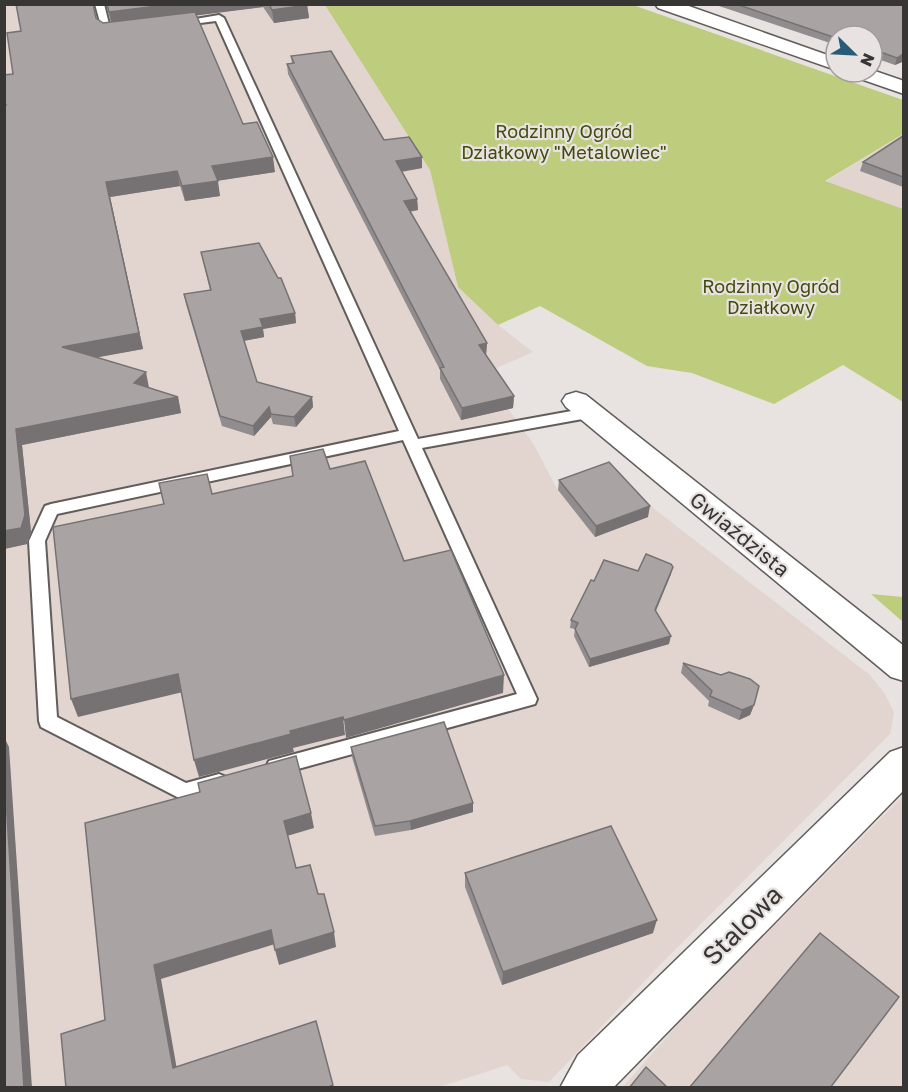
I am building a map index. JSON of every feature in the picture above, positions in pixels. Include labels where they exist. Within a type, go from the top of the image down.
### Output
[{"type":"street","points":[[671,5],[824,60]]},
{"type":"street","points":[[884,81],[903,87]]},
{"type":"street","name":"Gwiaździsta","points":[[582,407],[903,667]]},
{"type":"street","name":"Stalowa","points":[[584,1088],[596,1071],[903,764]]},
{"type":"lane","points":[[99,4],[106,31],[140,27]]},
{"type":"lane","points":[[163,25],[219,18],[528,699],[265,770]]},
{"type":"lane","points":[[231,780],[185,792],[48,721],[37,541],[51,510],[582,407]]},
{"type":"shaded area","points":[[5,5],[325,5],[430,170],[458,287],[498,325],[533,352],[483,374],[534,445],[557,489],[605,471],[870,675],[885,694],[894,713],[890,734],[655,970],[549,1082],[521,1079],[507,1065],[436,1088],[5,1088]]},
{"type":"shaded area","points":[[903,134],[903,210],[825,182]]},
{"type":"shaded area","points":[[903,796],[903,1087],[622,1088],[687,1014]]},
{"type":"green space","name":"Rodzinny Ogród Działkowy \"Metalowiec\"","points":[[325,5],[633,5],[824,72],[824,84],[858,84],[903,100],[903,134],[825,181],[903,209],[903,402],[843,365],[774,404],[692,373],[647,366],[540,306],[498,325],[458,287],[430,170]]},
{"type":"green space","points":[[871,594],[903,597],[903,622]]},
{"type":"building","points":[[16,4],[93,4],[96,18],[103,23],[195,12],[243,124],[257,122],[273,157],[212,166],[218,181],[182,186],[177,171],[106,182],[139,333],[62,347],[146,372],[134,383],[178,397],[16,429],[25,515],[21,528],[4,531],[4,109],[6,105],[4,105],[4,75],[13,74],[7,33],[21,31]]},
{"type":"building","points":[[107,4],[174,4],[109,12]]},
{"type":"building","points":[[269,4],[307,4],[307,5],[272,10]]},
{"type":"building","points":[[736,4],[903,4],[903,54],[897,58],[884,53],[884,24],[824,24],[824,34]]},
{"type":"building","points":[[331,51],[384,140],[409,137],[422,157],[396,161],[417,199],[404,201],[487,343],[479,345],[514,396],[462,408],[440,368],[444,367],[287,64],[294,63],[291,56]]},
{"type":"building","points":[[903,136],[903,177],[863,162]]},
{"type":"building","points":[[259,243],[278,278],[281,278],[295,313],[260,319],[263,327],[241,331],[257,382],[312,397],[294,417],[271,414],[269,407],[253,426],[220,416],[184,294],[211,290],[201,252]]},
{"type":"building","points":[[323,449],[330,469],[365,461],[404,561],[451,550],[504,675],[344,720],[343,717],[290,731],[291,734],[194,760],[178,674],[71,699],[53,527],[164,504],[159,483],[207,474],[212,494],[293,476],[290,456]]},
{"type":"building","points":[[609,462],[650,506],[596,526],[559,480]]},
{"type":"building","points":[[646,554],[671,564],[673,567],[655,610],[671,636],[590,659],[575,629],[578,623],[571,620],[591,580],[594,581],[604,560],[638,571]]},
{"type":"building","points":[[683,663],[721,675],[729,672],[750,679],[759,686],[754,705],[742,710],[710,696],[712,691]]},
{"type":"building","points":[[444,722],[473,803],[410,821],[375,826],[351,747]]},
{"type":"building","points":[[296,756],[311,813],[284,821],[296,868],[310,865],[318,894],[324,894],[334,932],[275,950],[271,930],[154,965],[173,1068],[316,1021],[333,1085],[326,1088],[66,1088],[61,1034],[105,1020],[85,823],[200,792],[198,783]]},
{"type":"building","points":[[4,767],[24,1088],[4,1088]]},
{"type":"building","points":[[611,826],[657,920],[503,972],[465,873]]},
{"type":"building","points":[[820,933],[899,997],[830,1088],[689,1088]]},
{"type":"building","points":[[646,1067],[668,1088],[629,1088]]},
{"type":"park label","name":"Rodzinny Ogród Działkowy","points":[[771,296]]}]
